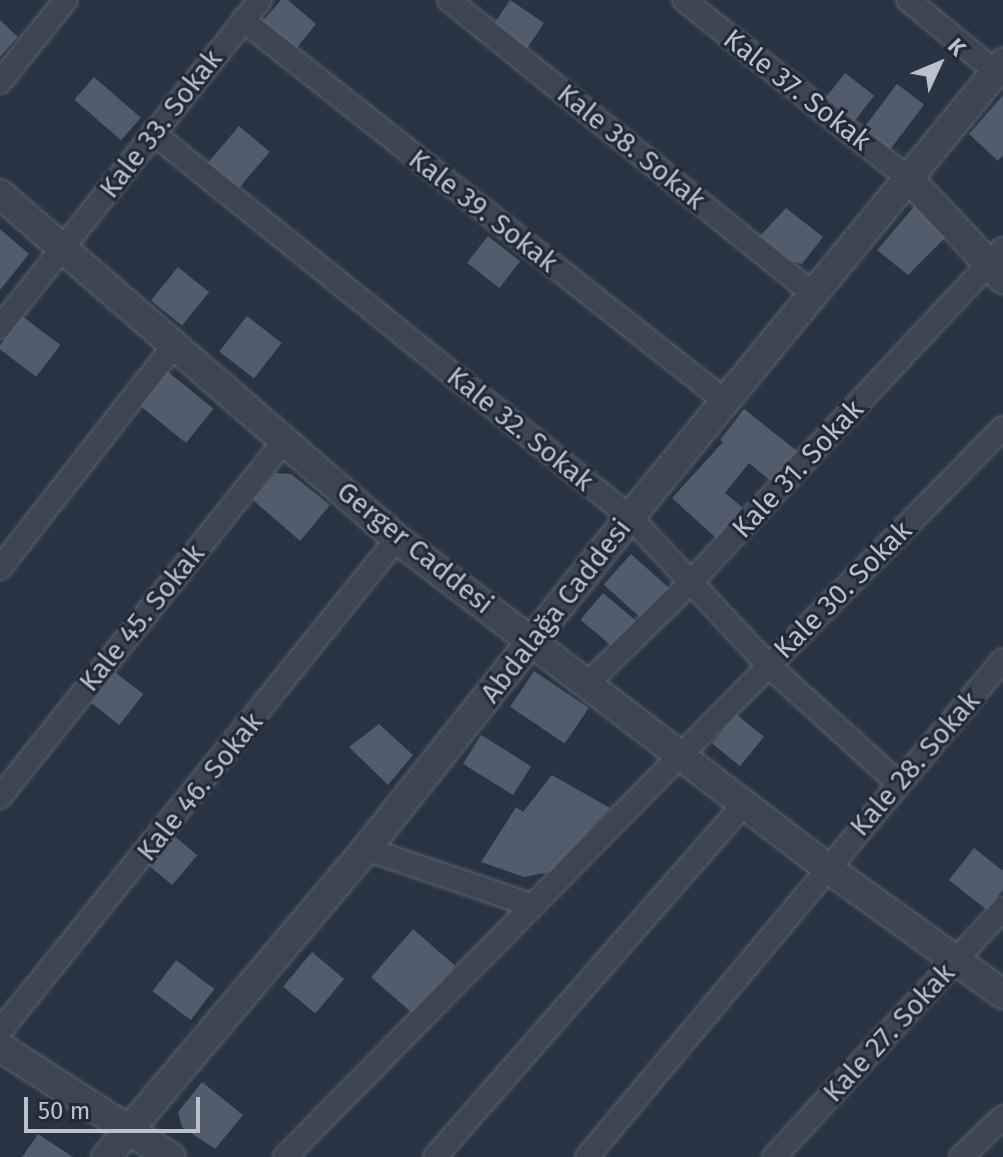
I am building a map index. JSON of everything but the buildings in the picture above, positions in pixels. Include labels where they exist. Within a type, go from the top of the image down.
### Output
[{"type":"street","points":[[0,82],[66,0]]},
{"type":"street","name":"Kale 33. Sokak","points":[[0,327],[260,0]]},
{"type":"street","name":"Kale 38. Sokak","points":[[449,0],[814,294]]},
{"type":"street","name":"Kale 37. Sokak","points":[[684,0],[910,180]]},
{"type":"street","points":[[908,0],[1000,68]]},
{"type":"street","name":"Kale 39. Sokak","points":[[243,20],[725,401]]},
{"type":"street","name":"Abdalağa Caddesi","points":[[106,1157],[366,849],[630,517],[1000,68]]},
{"type":"street","name":"Kale 32. Sokak","points":[[153,133],[630,517],[769,666],[898,783]]},
{"type":"street","points":[[910,180],[999,264]]},
{"type":"street","name":"Gerger Caddesi","points":[[0,194],[397,539],[683,754],[826,867],[1003,994]]},
{"type":"street","name":"Kale 31. Sokak","points":[[587,684],[691,582],[999,264]]},
{"type":"street","points":[[0,568],[175,344]]},
{"type":"street","name":"Kale 30. Sokak","points":[[285,1157],[1003,428]]},
{"type":"street","name":"Kale 45. Sokak","points":[[0,797],[285,440]]},
{"type":"street","name":"Kale 46. Sokak","points":[[0,1031],[397,539]]},
{"type":"street","name":"Kale 28. Sokak","points":[[587,1157],[826,867],[1003,660]]},
{"type":"street","points":[[435,1157],[744,804]]},
{"type":"street","points":[[366,849],[533,906]]},
{"type":"street","name":"Kale 27. Sokak","points":[[774,1157],[1003,909]]},
{"type":"street","points":[[0,1047],[171,1157]]},
{"type":"street","points":[[961,1157],[1003,1117]]}]
